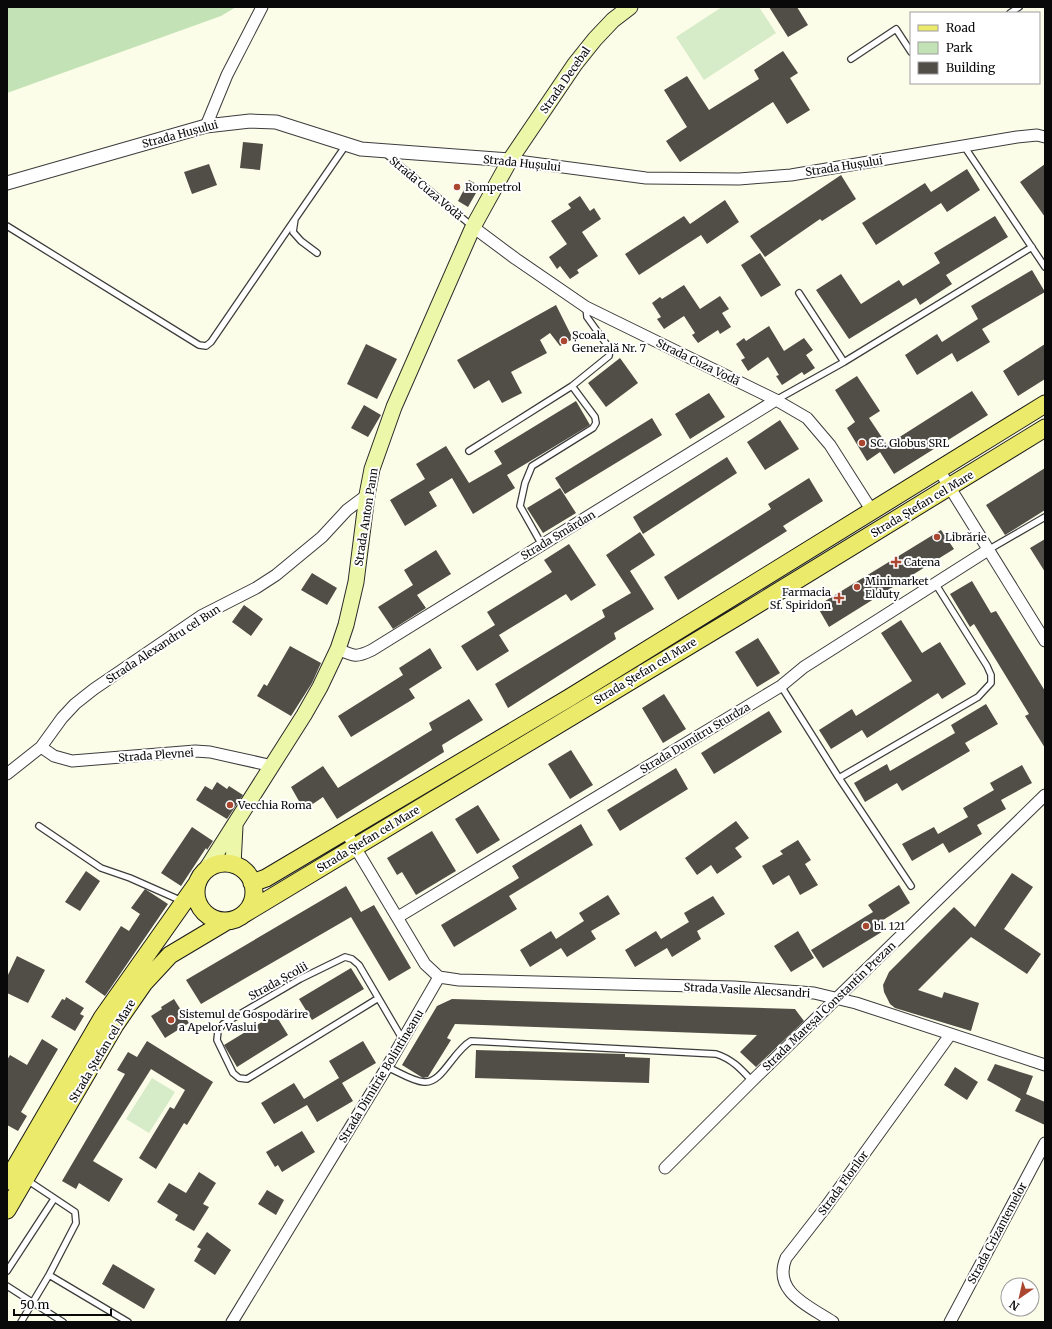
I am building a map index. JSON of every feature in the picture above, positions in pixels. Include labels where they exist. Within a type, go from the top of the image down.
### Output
[{"type":"main road","name":"Strada Decebal","points":[[510,160],[575,64],[595,38],[613,20],[630,7]]},
{"type":"main road","name":"Strada Anton Pann","points":[[202,877],[273,766],[320,687],[338,649],[346,626],[356,582],[372,468],[394,407],[473,227],[510,160]]},
{"type":"main road","name":"Strada Ștefan cel Mare","points":[[252,883],[266,878],[346,832],[576,694],[1045,404]]},
{"type":"main road","name":"Strada Ștefan cel Mare","points":[[244,914],[950,488],[1045,428]]},
{"type":"main road","name":"Strada Anton Pann","points":[[233,865],[235,825]]},
{"type":"main road","points":[[223,864],[233,865],[241,869],[252,883],[253,900],[244,914],[236,919],[227,921],[218,920],[209,916],[202,910],[197,897],[202,877],[214,866],[223,864]]},
{"type":"main road","name":"Strada Ștefan cel Mare","points":[[7,1181],[102,1018],[202,877]]},
{"type":"main road","name":"Strada Ștefan cel Mare","points":[[7,1210],[115,1025],[144,983],[170,955],[227,921]]},
{"type":"street","points":[[206,126],[226,75],[262,7]]},
{"type":"street","name":"Strada Hușului","points":[[7,183],[206,126],[250,120],[276,122],[346,145],[382,151],[510,160],[646,178],[739,179],[791,175],[1017,137],[1037,135],[1045,137]]},
{"type":"street","name":"Strada Cuza Vodă","points":[[473,227],[586,307],[776,400],[807,418],[820,431],[872,511]]},
{"type":"street","name":"Strada Smârdan","points":[[338,649],[353,656],[361,655],[372,650],[776,400]]},
{"type":"street","points":[[939,470],[1045,641]]},
{"type":"street","name":"Strada Alexandru cel Bun","points":[[7,774],[41,747],[62,718],[75,704],[94,689],[201,616],[256,588],[276,575],[322,537],[347,510],[367,496]]},
{"type":"street","name":"Strada Dumitru Sturdza","points":[[398,917],[781,686],[804,667],[988,550]]},
{"type":"street","name":"Strada Plevnei","points":[[41,747],[54,756],[72,761],[210,752],[273,766]]},
{"type":"street","name":"Strada Mareșal Constantin Prezan","points":[[666,1168],[836,998],[1045,795]]},
{"type":"street","points":[[346,832],[425,964],[439,977]]},
{"type":"street","name":"Strada Vasile Alecsandri","points":[[439,977],[459,980],[795,991],[836,998],[1045,1065]]},
{"type":"street","name":"Strada Dimitrie Bolintineanu","points":[[232,1322],[387,1067],[439,977]]},
{"type":"street","name":"Strada Florilor","points":[[833,1322],[787,1289],[783,1279],[783,1267],[786,1258],[825,1208],[950,1035]]},
{"type":"street","name":"Strada Crizantemelor","points":[[950,1322],[1045,1143]]},
{"type":"lane","points":[[851,59],[896,29],[910,50]]},
{"type":"lane","points":[[7,226],[199,345],[206,346],[211,342],[346,145]]},
{"type":"lane","points":[[964,146],[1045,267]]},
{"type":"lane","name":"Strada Cuza Vodă","points":[[382,151],[473,227]]},
{"type":"lane","points":[[295,219],[293,232],[301,241],[317,253]]},
{"type":"lane","points":[[776,400],[844,362],[1032,247]]},
{"type":"lane","points":[[799,293],[844,362]]},
{"type":"lane","points":[[469,451],[572,386],[608,356],[610,349],[587,316],[586,307]]},
{"type":"lane","points":[[542,545],[520,506],[528,472],[532,466],[593,428],[596,423],[595,417],[572,386]]},
{"type":"lane","points":[[988,550],[1045,517]]},
{"type":"lane","points":[[839,778],[978,697],[991,683],[991,675],[987,666],[935,583]]},
{"type":"lane","points":[[781,686],[839,778],[911,886]]},
{"type":"lane","points":[[39,826],[101,868],[130,878],[184,902]]},
{"type":"lane","name":"Strada Școlii","points":[[377,999],[247,1079],[239,1078],[233,1073],[217,1040],[218,1031],[223,1024],[300,979],[345,958],[352,959],[359,965],[377,999],[403,1040]]},
{"type":"lane","points":[[387,1067],[414,1080],[433,1082],[440,1076],[457,1051],[471,1041],[716,1054],[727,1058],[736,1064],[752,1081]]},
{"type":"lane","points":[[21,1322],[49,1275],[76,1223],[75,1212],[25,1178]]},
{"type":"lane","points":[[7,1271],[54,1199]]},
{"type":"lane","points":[[49,1275],[78,1294],[128,1322]]},
{"type":"lane","points":[[7,1286],[32,1304],[63,1322]]},
{"type":"green space","points":[[7,7],[236,7],[221,16],[7,93]]},
{"type":"green space","points":[[722,7],[759,7],[776,33],[704,80],[676,37]]},
{"type":"green space","points":[[152,1078],[175,1092],[149,1133],[126,1119]]},
{"type":"building","points":[[769,7],[797,7],[808,25],[788,37]]},
{"type":"building","points":[[783,51],[798,73],[790,78],[810,110],[787,124],[773,102],[680,162],[666,141],[687,127],[664,90],[687,76],[709,110],[759,79],[754,70]]},
{"type":"building","points":[[243,142],[263,144],[260,170],[240,168]]},
{"type":"building","points":[[209,164],[217,185],[192,194],[184,172]]},
{"type":"building","points":[[1045,164],[1045,217],[1020,182]]},
{"type":"building","points":[[967,169],[980,190],[947,212],[941,203],[876,245],[862,223],[925,183],[931,192]]},
{"type":"building","points":[[841,175],[856,199],[822,221],[820,219],[765,257],[750,236]]},
{"type":"building","points":[[469,180],[480,186],[468,207],[458,201]]},
{"type":"building","points":[[580,196],[590,211],[594,208],[601,219],[582,232],[598,256],[577,270],[579,273],[570,279],[560,266],[557,269],[549,257],[567,244],[551,221],[571,208],[568,204]]},
{"type":"building","points":[[725,200],[739,222],[707,244],[701,235],[639,275],[625,254],[684,216],[690,224]]},
{"type":"building","points":[[995,216],[1008,237],[946,275],[952,284],[920,305],[916,298],[849,339],[816,290],[841,274],[861,304],[899,280],[903,286],[940,263],[934,253]]},
{"type":"building","points":[[760,253],[781,285],[761,297],[741,265]]},
{"type":"building","points":[[1032,270],[1045,292],[982,329],[990,342],[957,362],[952,353],[917,375],[905,355],[937,334],[942,342],[978,319],[971,306]]},
{"type":"building","points":[[684,285],[700,309],[720,296],[729,309],[722,313],[731,327],[720,334],[718,330],[698,343],[692,335],[695,333],[684,316],[664,329],[657,319],[661,317],[652,303],[660,297],[662,299]]},
{"type":"building","points":[[556,305],[573,339],[560,346],[550,333],[540,340],[547,353],[511,372],[522,393],[502,403],[489,380],[474,389],[457,360]]},
{"type":"building","points":[[769,326],[784,351],[804,338],[813,350],[806,355],[815,368],[804,375],[802,372],[782,385],[776,376],[779,375],[768,357],[748,371],[741,360],[745,358],[736,344],[744,338],[746,341]]},
{"type":"building","points":[[366,344],[397,359],[377,399],[347,384]]},
{"type":"building","points":[[1045,344],[1045,379],[1018,396],[1003,371]]},
{"type":"building","points":[[620,358],[638,383],[606,407],[588,383]]},
{"type":"building","points":[[857,376],[880,411],[869,418],[887,445],[972,391],[988,415],[894,474],[880,452],[867,461],[847,428],[855,422],[835,390]]},
{"type":"building","points":[[709,393],[725,417],[690,439],[675,414]]},
{"type":"building","points":[[576,401],[590,425],[507,475],[515,488],[473,514],[452,478],[429,492],[437,506],[405,526],[390,500],[425,479],[416,464],[446,446],[469,483],[502,464],[494,451]]},
{"type":"building","points":[[364,405],[381,415],[368,437],[351,428]]},
{"type":"building","points":[[652,418],[662,435],[565,494],[555,478]]},
{"type":"building","points":[[780,420],[799,449],[765,470],[747,442]]},
{"type":"building","points":[[727,457],[737,473],[643,534],[633,517]]},
{"type":"building","points":[[1045,468],[1045,510],[1005,535],[986,505]]},
{"type":"building","points":[[809,478],[823,501],[783,526],[787,531],[678,600],[664,577],[771,509],[768,504]]},
{"type":"building","points":[[560,488],[576,513],[543,533],[527,508]]},
{"type":"building","points":[[941,530],[954,549],[829,627],[817,606]]},
{"type":"building","points":[[640,532],[655,555],[630,571],[654,609],[614,633],[616,639],[508,708],[495,684],[605,617],[602,610],[631,593],[606,555]]},
{"type":"building","points":[[1045,539],[1045,572],[1030,548]]},
{"type":"building","points":[[569,544],[596,585],[571,601],[566,594],[499,635],[509,651],[477,671],[461,646],[495,625],[487,612],[552,572],[544,560]]},
{"type":"building","points":[[436,550],[451,574],[417,595],[426,608],[393,629],[378,607],[413,585],[404,570]]},
{"type":"building","points":[[312,573],[337,588],[327,605],[301,590]]},
{"type":"building","points":[[972,581],[991,613],[996,611],[1045,691],[1045,748],[1025,716],[1029,714],[974,624],[970,627],[950,594]]},
{"type":"building","points":[[244,605],[263,619],[251,636],[232,622]]},
{"type":"building","points":[[901,620],[922,653],[940,642],[966,684],[942,699],[938,693],[867,738],[862,730],[831,749],[819,730],[852,709],[856,716],[912,681],[881,633]]},
{"type":"building","points":[[758,638],[780,673],[757,687],[735,652]]},
{"type":"building","points":[[290,646],[321,663],[312,683],[291,716],[257,696],[264,684],[267,686]]},
{"type":"building","points":[[430,648],[442,668],[409,689],[415,698],[351,737],[338,716],[403,675],[399,668]]},
{"type":"building","points":[[664,694],[686,729],[663,743],[642,708]]},
{"type":"building","points":[[469,699],[483,720],[442,745],[444,752],[337,819],[323,797],[304,810],[291,787],[323,766],[338,788],[432,730],[429,723]]},
{"type":"building","points":[[986,704],[998,724],[965,743],[970,751],[902,791],[897,783],[865,802],[854,783],[887,764],[890,771],[955,733],[951,725]]},
{"type":"building","points":[[769,711],[782,732],[714,774],[701,753]]},
{"type":"building","points":[[571,750],[593,785],[570,799],[548,764]]},
{"type":"building","points":[[1022,765],[1032,783],[1001,800],[1006,809],[977,825],[982,834],[949,853],[943,843],[912,861],[902,844],[934,827],[938,834],[968,817],[963,808],[994,790],[990,783]]},
{"type":"building","points":[[676,768],[688,789],[620,831],[607,810]]},
{"type":"building","points":[[217,782],[227,789],[229,786],[243,795],[227,819],[196,800],[205,786],[212,790]]},
{"type":"building","points":[[478,805],[500,840],[477,854],[455,819]]},
{"type":"building","points":[[736,821],[749,838],[735,848],[742,857],[717,874],[711,865],[697,875],[685,858]]},
{"type":"building","points":[[581,824],[593,845],[509,896],[517,909],[454,947],[441,925],[519,878],[512,866]]},
{"type":"building","points":[[192,827],[213,841],[207,850],[206,848],[181,886],[161,873]]},
{"type":"building","points":[[432,831],[456,871],[416,895],[402,872],[397,875],[387,858]]},
{"type":"building","points":[[798,840],[811,860],[805,864],[818,885],[800,895],[789,875],[773,885],[762,866],[783,854],[780,851]]},
{"type":"building","points":[[86,871],[100,881],[80,911],[65,902]]},
{"type":"building","points":[[1012,873],[1033,887],[1004,929],[1041,954],[1027,974],[971,937],[918,990],[942,998],[944,992],[979,1003],[971,1031],[895,1008],[890,1004],[884,992],[883,985],[889,972],[954,907],[975,927]]},
{"type":"building","name":"bl. 121","points":[[899,885],[910,903],[880,922],[885,930],[823,968],[811,950],[873,912],[868,905]]},
{"type":"building","points":[[346,886],[361,912],[374,905],[411,968],[389,981],[351,917],[201,1004],[186,980]]},
{"type":"building","points":[[145,889],[168,904],[105,996],[85,982],[121,926],[129,931],[140,914],[131,908]]},
{"type":"building","points":[[608,895],[620,914],[591,931],[596,939],[567,957],[561,948],[530,967],[520,950],[551,931],[556,939],[584,921],[579,913]]},
{"type":"building","points":[[713,896],[725,914],[697,931],[701,939],[672,957],[667,948],[635,967],[625,950],[656,931],[661,939],[689,922],[684,913]]},
{"type":"building","points":[[798,931],[814,958],[791,972],[774,946]]},
{"type":"building","points":[[17,956],[45,970],[28,1003],[7,993],[7,977]]},
{"type":"building","points":[[351,968],[364,989],[312,1020],[299,999]]},
{"type":"building","points":[[66,997],[84,1008],[80,1014],[84,1016],[75,1031],[51,1017],[62,999],[65,1000]]},
{"type":"building","points":[[174,999],[189,1023],[165,1038],[151,1016],[162,1009],[161,1007]]},
{"type":"building","points":[[452,999],[795,1009],[804,1021],[756,1067],[740,1052],[757,1035],[455,1024],[447,1038],[451,1040],[428,1077],[423,1078],[402,1065],[437,1006]]},
{"type":"building","points":[[275,1014],[288,1035],[237,1067],[224,1045]]},
{"type":"building","points":[[42,1039],[58,1049],[21,1112],[27,1116],[18,1131],[7,1125],[7,1060],[10,1055],[27,1065]]},
{"type":"building","points":[[147,1041],[213,1082],[187,1125],[184,1123],[156,1169],[139,1158],[170,1107],[174,1109],[185,1090],[151,1069],[93,1161],[123,1179],[109,1202],[79,1183],[76,1189],[62,1181],[125,1074],[117,1070],[128,1052],[137,1057]]},
{"type":"building","points":[[363,1041],[376,1063],[342,1083],[329,1061]]},
{"type":"building","points":[[476,1050],[625,1054],[625,1057],[650,1058],[649,1083],[475,1078]]},
{"type":"building","points":[[995,1064],[1033,1076],[1026,1094],[1045,1102],[1045,1125],[1015,1111],[1021,1099],[987,1080]]},
{"type":"building","points":[[955,1067],[978,1082],[967,1100],[944,1085]]},
{"type":"building","points":[[339,1078],[353,1101],[317,1122],[307,1105],[274,1124],[261,1103],[294,1083],[304,1099]]},
{"type":"building","points":[[302,1131],[315,1152],[282,1172],[278,1165],[275,1167],[266,1152]]},
{"type":"building","points":[[199,1172],[216,1183],[203,1204],[209,1207],[194,1231],[175,1220],[178,1215],[157,1202],[169,1183],[186,1193]]},
{"type":"building","points":[[267,1190],[284,1200],[276,1215],[258,1204]]},
{"type":"building","points":[[207,1232],[231,1250],[215,1275],[194,1261],[201,1249],[197,1247]]},
{"type":"building","points":[[113,1264],[155,1289],[144,1309],[102,1284]]},
{"type":"place","name":"Rompetrol","points":[[457,187]]},
{"type":"place","name":"Școala Generală Nr. 7","points":[[564,341]]},
{"type":"place","name":"SC. Globus SRL","points":[[862,443]]},
{"type":"place","name":"Librărie","points":[[937,537]]},
{"type":"place","name":"Catena","points":[[896,562]]},
{"type":"place","name":"Minimarket Elduty","points":[[857,587]]},
{"type":"place","name":"Farmacia Sf. Spiridon","points":[[839,598]]},
{"type":"place","name":"Vecchia Roma","points":[[230,805]]},
{"type":"place","name":"bl. 121","points":[[866,926]]},
{"type":"place","name":"Sistemul de Gospodărire a Apelor Vaslui","points":[[171,1020]]}]
